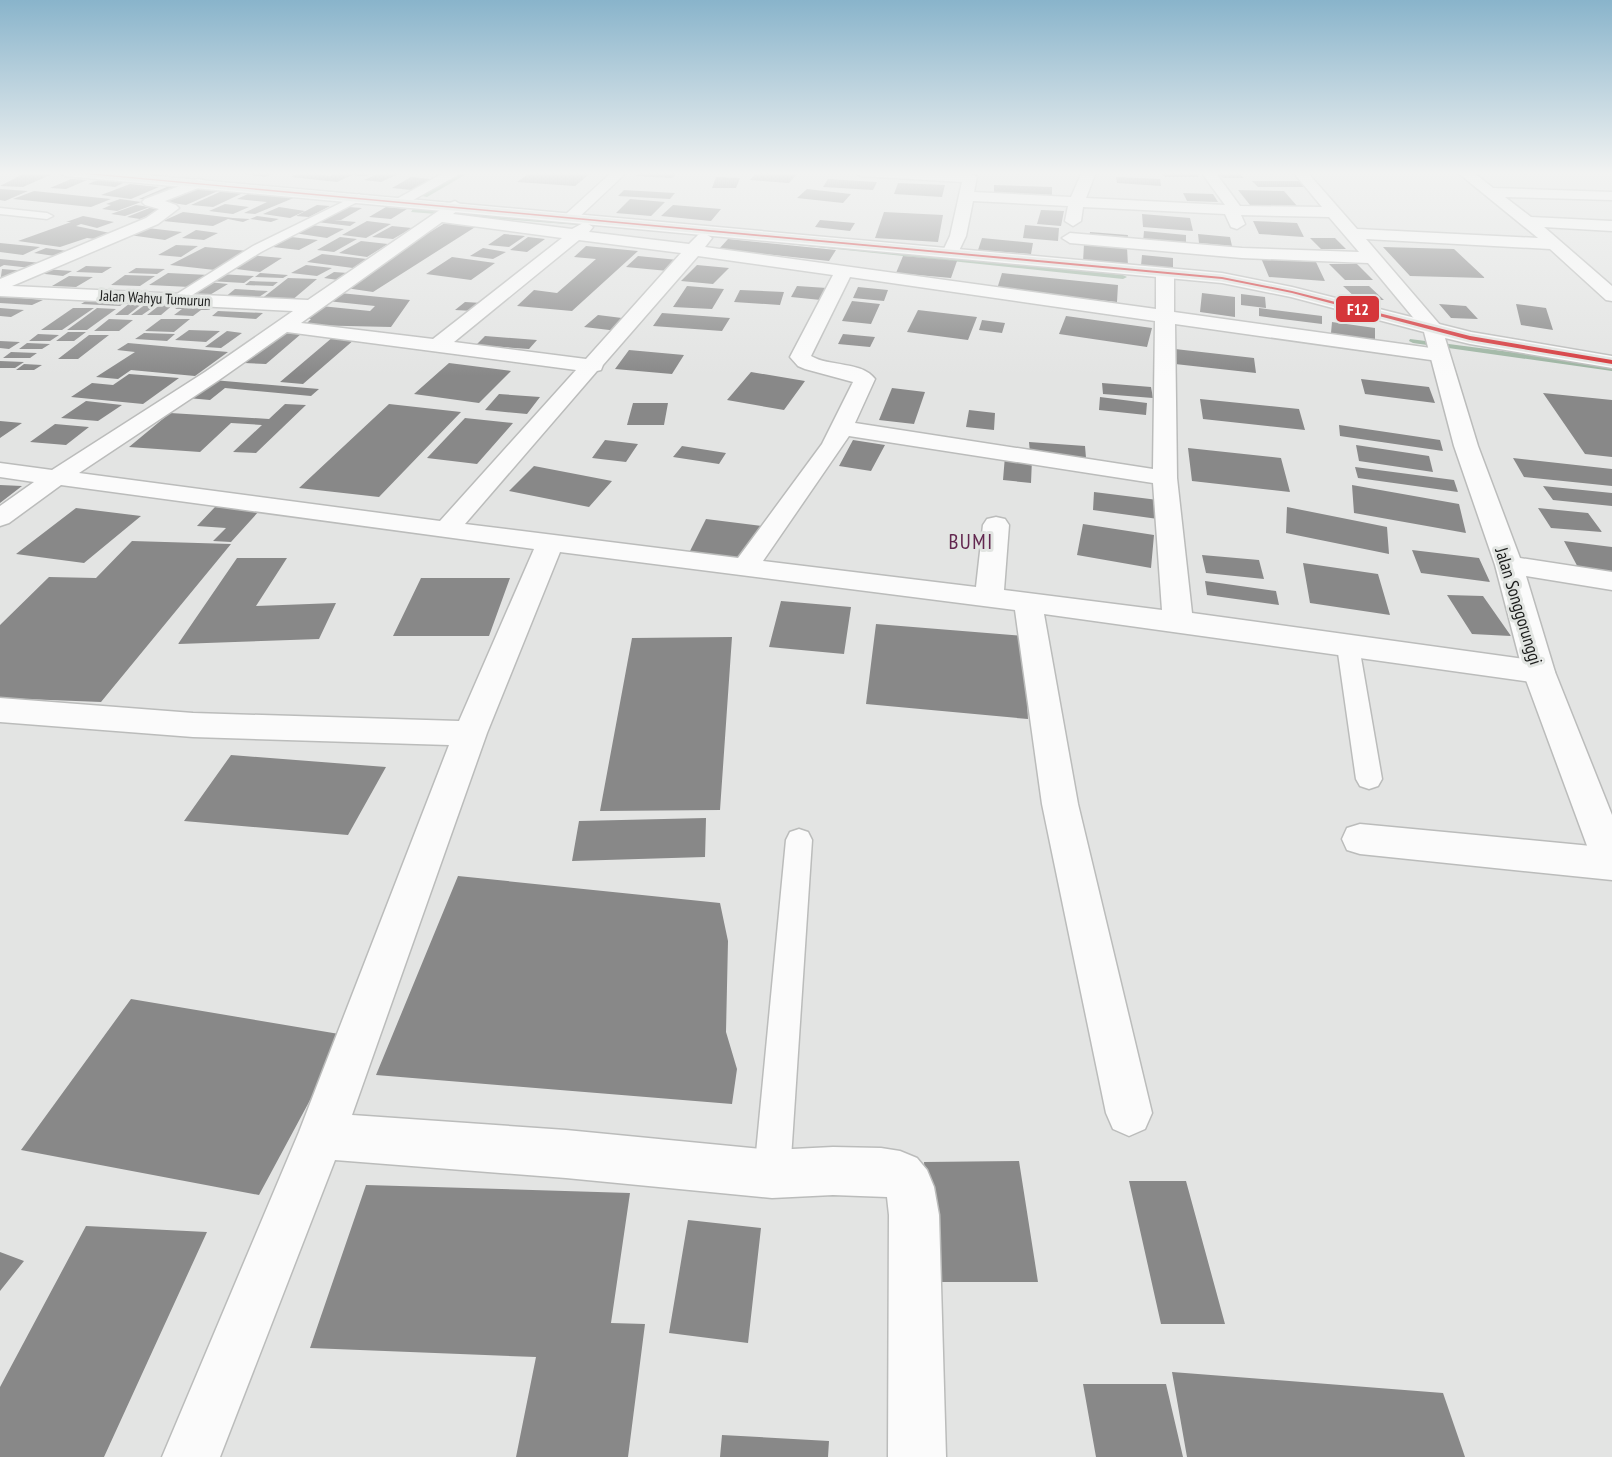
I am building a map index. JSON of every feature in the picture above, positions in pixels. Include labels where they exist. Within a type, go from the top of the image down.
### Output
[{"type":"street","points":[[0,285],[107,240]]},
{"type":"street","points":[[0,518],[54,478],[212,376],[405,240]]},
{"type":"street","points":[[437,346],[570,240]]},
{"type":"street","points":[[447,529],[594,366],[702,240]]},
{"type":"street","points":[[712,240],[844,271],[1166,318],[1436,343],[1527,349],[1612,362]]},
{"type":"street","points":[[737,240],[950,253],[1248,281],[1436,343]]},
{"type":"street","points":[[950,253],[957,240]]},
{"type":"street","points":[[1066,263],[1070,240]]},
{"type":"street","points":[[1093,240],[1242,253],[1374,258]]},
{"type":"street","points":[[1241,240],[1248,281]]},
{"type":"street","points":[[1359,240],[1436,343]]},
{"type":"street","points":[[1474,240],[1555,244]]},
{"type":"street","points":[[1550,240],[1612,296]]},
{"type":"street","points":[[1573,261],[1602,262]]},
{"type":"street","points":[[745,567],[843,428],[864,379],[843,370],[809,364],[800,357],[844,271]]},
{"type":"street","points":[[1165,273],[1165,478],[1178,621]]},
{"type":"street","name":"Jalan Wahyu Tumurun","points":[[0,291],[310,306]]},
{"type":"street","points":[[282,326],[594,366]]},
{"type":"street","name":"Jalan Songgorunggi","points":[[1436,343],[1466,446],[1509,565],[1539,672],[1612,863]]},
{"type":"street","points":[[843,428],[1165,478]]},
{"type":"street","points":[[0,470],[550,543],[1178,621],[1539,672]]},
{"type":"street","points":[[989,598],[996,525]]},
{"type":"street","points":[[191,1457],[321,1136],[470,733],[550,543]]},
{"type":"street","points":[[1509,565],[1612,581]]},
{"type":"street","points":[[1028,603],[1060,804],[1129,1113]]},
{"type":"street","points":[[0,710],[193,725],[300,726],[470,733]]},
{"type":"street","points":[[1360,839],[1612,863]]},
{"type":"street","points":[[321,1136],[566,1154],[772,1174],[832,1171],[881,1172],[900,1176],[910,1187],[914,1215],[917,1457]]},
{"type":"lane","points":[[176,299],[275,240]]},
{"type":"lane","points":[[1348,645],[1369,779]]},
{"type":"lane","points":[[772,1174],[799,840]]},
{"type":"building","points":[[21,240],[81,240],[60,247],[18,241]]},
{"type":"building","points":[[286,240],[318,240],[299,250],[273,247]]},
{"type":"building","points":[[335,240],[355,240],[334,252],[317,250]]},
{"type":"building","points":[[417,240],[455,240],[373,292],[339,287]]},
{"type":"building","points":[[495,240],[519,240],[509,247],[488,245]]},
{"type":"building","points":[[524,240],[544,240],[527,252],[510,250]]},
{"type":"building","points":[[727,240],[738,240],[836,250],[829,261],[719,249]]},
{"type":"building","points":[[906,240],[938,240],[938,242]]},
{"type":"building","points":[[981,240],[1033,243],[1031,254],[978,250]]},
{"type":"building","points":[[1102,240],[1127,240],[1127,242]]},
{"type":"building","points":[[1143,240],[1186,240],[1186,246],[1143,242]]},
{"type":"building","points":[[1199,240],[1231,240],[1232,246],[1199,243]]},
{"type":"building","points":[[1312,240],[1337,240],[1346,249],[1321,249]]},
{"type":"building","points":[[361,241],[388,244],[367,257],[339,253]]},
{"type":"building","points":[[0,243],[40,247],[23,255],[0,252]]},
{"type":"building","points":[[1084,244],[1127,247],[1128,266],[1083,262]]},
{"type":"building","points":[[176,245],[198,246],[181,257],[158,255]]},
{"type":"building","points":[[586,246],[638,251],[572,311],[517,306],[534,290],[557,293],[596,259],[574,257]]},
{"type":"building","points":[[205,247],[248,251],[215,270],[170,265]]},
{"type":"building","points":[[1383,247],[1454,249],[1485,278],[1410,276]]},
{"type":"building","points":[[46,248],[67,251],[55,256],[34,253]]},
{"type":"building","points":[[483,248],[506,252],[493,259],[470,256]]},
{"type":"building","points":[[322,254],[367,259],[353,268],[307,262]]},
{"type":"building","points":[[250,255],[282,258],[260,272],[228,268]]},
{"type":"building","points":[[1142,255],[1173,258],[1173,269],[1141,266]]},
{"type":"building","points":[[638,256],[678,260],[668,271],[626,267]]},
{"type":"building","points":[[903,256],[957,261],[951,278],[896,273]]},
{"type":"building","points":[[452,257],[495,263],[471,280],[426,274]]},
{"type":"building","points":[[1261,258],[1316,262],[1325,281],[1269,277]]},
{"type":"building","points":[[0,259],[41,263],[31,268],[4,265],[0,267]]},
{"type":"building","points":[[1329,264],[1357,264],[1373,280],[1345,280]]},
{"type":"building","points":[[306,265],[332,268],[317,276],[291,273]]},
{"type":"building","points":[[697,265],[729,268],[713,284],[681,281]]},
{"type":"building","points":[[86,266],[112,267],[102,273],[76,272]]},
{"type":"building","points":[[136,268],[165,269],[157,274],[128,273]]},
{"type":"building","points":[[2,269],[26,271],[0,283]]},
{"type":"building","points":[[44,269],[72,271],[63,276],[36,273]]},
{"type":"building","points":[[334,272],[348,273],[338,280],[324,278]]},
{"type":"building","points":[[168,273],[209,275],[190,287],[149,285]]},
{"type":"building","points":[[260,273],[288,275],[283,278],[255,277]]},
{"type":"building","points":[[1002,273],[1118,285],[1117,302],[997,289]]},
{"type":"building","points":[[219,274],[254,276],[244,283],[209,281]]},
{"type":"building","points":[[125,275],[155,276],[140,286],[111,285]]},
{"type":"building","points":[[69,276],[93,277],[76,287],[52,286]]},
{"type":"building","points":[[288,278],[317,279],[291,301],[260,300]]},
{"type":"building","points":[[250,281],[278,282],[273,286],[245,285]]},
{"type":"building","points":[[208,282],[228,284],[208,296],[188,294]]},
{"type":"building","points":[[687,286],[724,289],[712,309],[673,307]]},
{"type":"building","points":[[797,286],[827,288],[821,300],[791,297]]},
{"type":"building","points":[[1343,286],[1369,286],[1384,300],[1357,299]]},
{"type":"building","points":[[858,287],[888,290],[884,301],[853,298]]},
{"type":"building","points":[[235,289],[268,291],[256,299],[224,298]]},
{"type":"building","points":[[740,290],[784,292],[780,305],[734,302]]},
{"type":"building","points":[[340,293],[410,300],[391,327],[305,325],[311,319],[300,318],[321,306],[370,311],[375,306],[327,301]]},
{"type":"building","points":[[1202,293],[1235,297],[1235,317],[1200,312]]},
{"type":"building","points":[[1241,294],[1265,297],[1266,308],[1241,305]]},
{"type":"building","points":[[0,296],[43,300],[32,305],[0,303]]},
{"type":"building","points":[[89,299],[127,301],[120,306],[81,304]]},
{"type":"building","points":[[852,301],[880,304],[871,324],[842,321]]},
{"type":"building","points":[[465,302],[482,303],[473,311],[455,310]]},
{"type":"building","points":[[130,303],[143,303],[128,315],[115,315]]},
{"type":"building","points":[[146,304],[158,304],[142,315],[131,315]]},
{"type":"building","points":[[161,304],[174,304],[161,315],[147,315]]},
{"type":"building","points":[[182,304],[216,305],[209,310],[201,310],[193,316],[174,315],[182,309],[175,309]]},
{"type":"building","points":[[1439,304],[1466,306],[1478,319],[1451,318]]},
{"type":"building","points":[[1516,304],[1546,308],[1553,330],[1521,325]]},
{"type":"building","points":[[0,308],[24,310],[11,317],[0,316]]},
{"type":"building","points":[[73,308],[94,308],[62,330],[41,330]]},
{"type":"building","points":[[97,308],[116,309],[87,330],[67,330]]},
{"type":"building","points":[[1259,308],[1322,316],[1322,324],[1259,316]]},
{"type":"building","points":[[918,310],[977,317],[968,340],[907,332]]},
{"type":"building","points":[[218,311],[263,313],[256,319],[212,316]]},
{"type":"building","points":[[662,313],[730,318],[722,331],[653,326]]},
{"type":"building","points":[[598,315],[630,319],[618,331],[584,327]]},
{"type":"building","points":[[1066,316],[1152,328],[1147,347],[1059,334]]},
{"type":"building","points":[[109,319],[133,320],[119,331],[94,331]]},
{"type":"building","points":[[161,319],[190,319],[174,332],[145,331]]},
{"type":"building","points":[[982,320],[1005,323],[1002,333],[979,330]]},
{"type":"building","points":[[1332,322],[1375,328],[1375,340],[1331,333]]},
{"type":"building","points":[[189,330],[220,331],[206,342],[175,340]]},
{"type":"building","points":[[227,331],[242,333],[221,348],[205,347]]},
{"type":"building","points":[[68,332],[86,332],[74,341],[56,341]]},
{"type":"building","points":[[144,333],[175,334],[167,341],[135,339]]},
{"type":"building","points":[[279,333],[301,334],[266,364],[244,363]]},
{"type":"building","points":[[38,334],[59,335],[50,341],[29,341]]},
{"type":"building","points":[[843,334],[875,337],[870,347],[838,344]]},
{"type":"building","points":[[89,335],[109,335],[78,359],[58,359]]},
{"type":"building","points":[[485,336],[537,340],[529,349],[476,345]]},
{"type":"building","points":[[333,337],[355,339],[303,384],[280,382]]},
{"type":"building","points":[[0,341],[20,342],[9,349],[0,348]]},
{"type":"building","points":[[27,343],[50,344],[42,349],[19,349]]},
{"type":"building","points":[[128,343],[228,352],[195,376],[131,370],[118,379],[96,377],[135,352],[117,350]]},
{"type":"building","points":[[1175,349],[1254,358],[1256,373],[1175,364]]},
{"type":"building","points":[[629,350],[684,355],[672,374],[615,369]]},
{"type":"building","points":[[11,352],[37,353],[30,358],[3,358]]},
{"type":"building","points":[[0,361],[24,362],[15,368],[0,368]]},
{"type":"building","points":[[449,363],[511,371],[479,403],[414,394]]},
{"type":"building","points":[[24,364],[42,365],[34,370],[16,370]]},
{"type":"building","points":[[751,372],[805,381],[784,410],[727,400]]},
{"type":"building","points":[[129,374],[179,378],[143,404],[71,397],[92,383],[113,385]]},
{"type":"building","points":[[1361,379],[1429,387],[1435,403],[1365,394]]},
{"type":"building","points":[[213,380],[319,389],[311,396],[225,388],[210,400],[188,398]]},
{"type":"building","points":[[1102,383],[1151,387],[1153,398],[1103,394]]},
{"type":"building","points":[[892,388],[925,392],[914,424],[879,420]]},
{"type":"building","points":[[1543,393],[1612,400],[1612,457],[1585,454]]},
{"type":"building","points":[[499,394],[540,397],[527,414],[485,410]]},
{"type":"building","points":[[1100,397],[1147,403],[1146,415],[1099,410]]},
{"type":"building","points":[[1200,399],[1299,409],[1305,430],[1203,419]]},
{"type":"building","points":[[86,401],[122,405],[98,421],[61,418]]},
{"type":"building","points":[[633,403],[668,403],[664,425],[627,425]]},
{"type":"building","points":[[285,404],[306,405],[256,453],[233,452],[262,425],[231,423],[200,452],[129,447],[170,413],[269,419]]},
{"type":"building","points":[[389,404],[461,412],[379,497],[299,488]]},
{"type":"building","points":[[969,410],[995,413],[994,430],[966,427]]},
{"type":"building","points":[[465,418],[513,423],[477,464],[427,458]]},
{"type":"building","points":[[0,421],[22,423],[0,438]]},
{"type":"building","points":[[55,424],[89,427],[66,445],[30,442]]},
{"type":"building","points":[[1339,425],[1440,440],[1443,451],[1340,436]]},
{"type":"building","points":[[605,440],[638,444],[626,462],[592,458]]},
{"type":"building","points":[[853,440],[885,445],[871,471],[839,466]]},
{"type":"building","points":[[1029,442],[1085,446],[1086,458],[1030,453]]},
{"type":"building","points":[[1356,445],[1429,456],[1433,472],[1359,461]]},
{"type":"building","points":[[682,446],[726,453],[719,464],[673,457]]},
{"type":"building","points":[[1188,448],[1281,458],[1290,492],[1192,481]]},
{"type":"building","points":[[1005,456],[1032,459],[1031,483],[1003,480]]},
{"type":"building","points":[[1513,458],[1612,469],[1612,486],[1524,477]]},
{"type":"building","points":[[534,466],[612,481],[589,507],[509,491]]},
{"type":"building","points":[[1355,467],[1454,480],[1458,492],[1358,478]]},
{"type":"building","points":[[0,485],[22,486],[0,503]]},
{"type":"building","points":[[1352,485],[1459,504],[1466,533],[1354,513]]},
{"type":"building","points":[[1543,486],[1612,493],[1612,506],[1553,500]]},
{"type":"building","points":[[1094,492],[1158,500],[1158,519],[1093,510]]},
{"type":"building","points":[[215,507],[260,510],[231,542],[213,541],[226,528],[197,526]]},
{"type":"building","points":[[1287,507],[1387,527],[1389,554],[1286,533]]},
{"type":"building","points":[[76,508],[141,516],[84,563],[16,554]]},
{"type":"building","points":[[1538,508],[1588,513],[1602,532],[1551,528]]},
{"type":"building","points":[[706,519],[762,526],[746,563],[688,555]]},
{"type":"building","points":[[1083,524],[1154,535],[1151,568],[1077,555]]},
{"type":"building","points":[[132,541],[231,544],[101,702],[0,698],[0,625],[49,577],[96,578]]},
{"type":"building","points":[[1564,541],[1612,547],[1612,578],[1582,575]]},
{"type":"building","points":[[1412,550],[1479,558],[1490,582],[1421,573]]},
{"type":"building","points":[[1202,555],[1259,560],[1264,579],[1206,573]]},
{"type":"building","points":[[237,558],[287,558],[256,606],[336,603],[319,639],[178,644]]},
{"type":"building","points":[[1303,563],[1378,574],[1390,615],[1310,603]]},
{"type":"building","points":[[421,578],[510,578],[489,636],[393,636]]},
{"type":"building","points":[[1205,581],[1276,591],[1279,605],[1207,595]]},
{"type":"building","points":[[1447,595],[1483,596],[1511,636],[1472,634]]},
{"type":"building","points":[[781,601],[851,607],[844,654],[769,647]]},
{"type":"building","points":[[876,624],[1023,636],[1028,719],[866,704]]},
{"type":"building","points":[[732,637],[720,810],[600,811],[632,638]]},
{"type":"building","points":[[231,755],[386,767],[348,835],[184,821]]},
{"type":"building","points":[[706,818],[705,857],[572,861],[579,821]]},
{"type":"building","points":[[458,876],[720,903],[728,941],[726,1032],[737,1069],[732,1104],[376,1075]]},
{"type":"building","points":[[131,999],[345,1035],[259,1195],[21,1150]]},
{"type":"building","points":[[1019,1161],[1038,1282],[934,1282],[924,1162]]},
{"type":"building","points":[[1129,1181],[1186,1181],[1225,1324],[1161,1324]]},
{"type":"building","points":[[366,1185],[630,1193],[611,1323],[645,1324],[628,1457],[516,1457],[536,1357],[310,1348]]},
{"type":"building","points":[[688,1220],[761,1228],[748,1343],[669,1333]]},
{"type":"building","points":[[86,1226],[207,1232],[104,1457],[0,1457],[0,1387]]},
{"type":"building","points":[[0,1252],[24,1261],[0,1291]]},
{"type":"building","points":[[1172,1372],[1443,1393],[1465,1457],[1187,1457]]},
{"type":"building","points":[[1083,1384],[1166,1384],[1183,1457],[1096,1457]]},
{"type":"building","points":[[722,1435],[829,1441],[828,1457],[720,1457]]},
{"type":"waterway","points":[[763,240],[1123,277]]},
{"type":"waterway","points":[[1413,341],[1612,368]]},
{"type":"transit line","name":"F12","points":[[807,240],[1222,278],[1292,292],[1470,338],[1612,362]]},
{"type":"district","name":"BUMI","points":[[971,541]]}]
